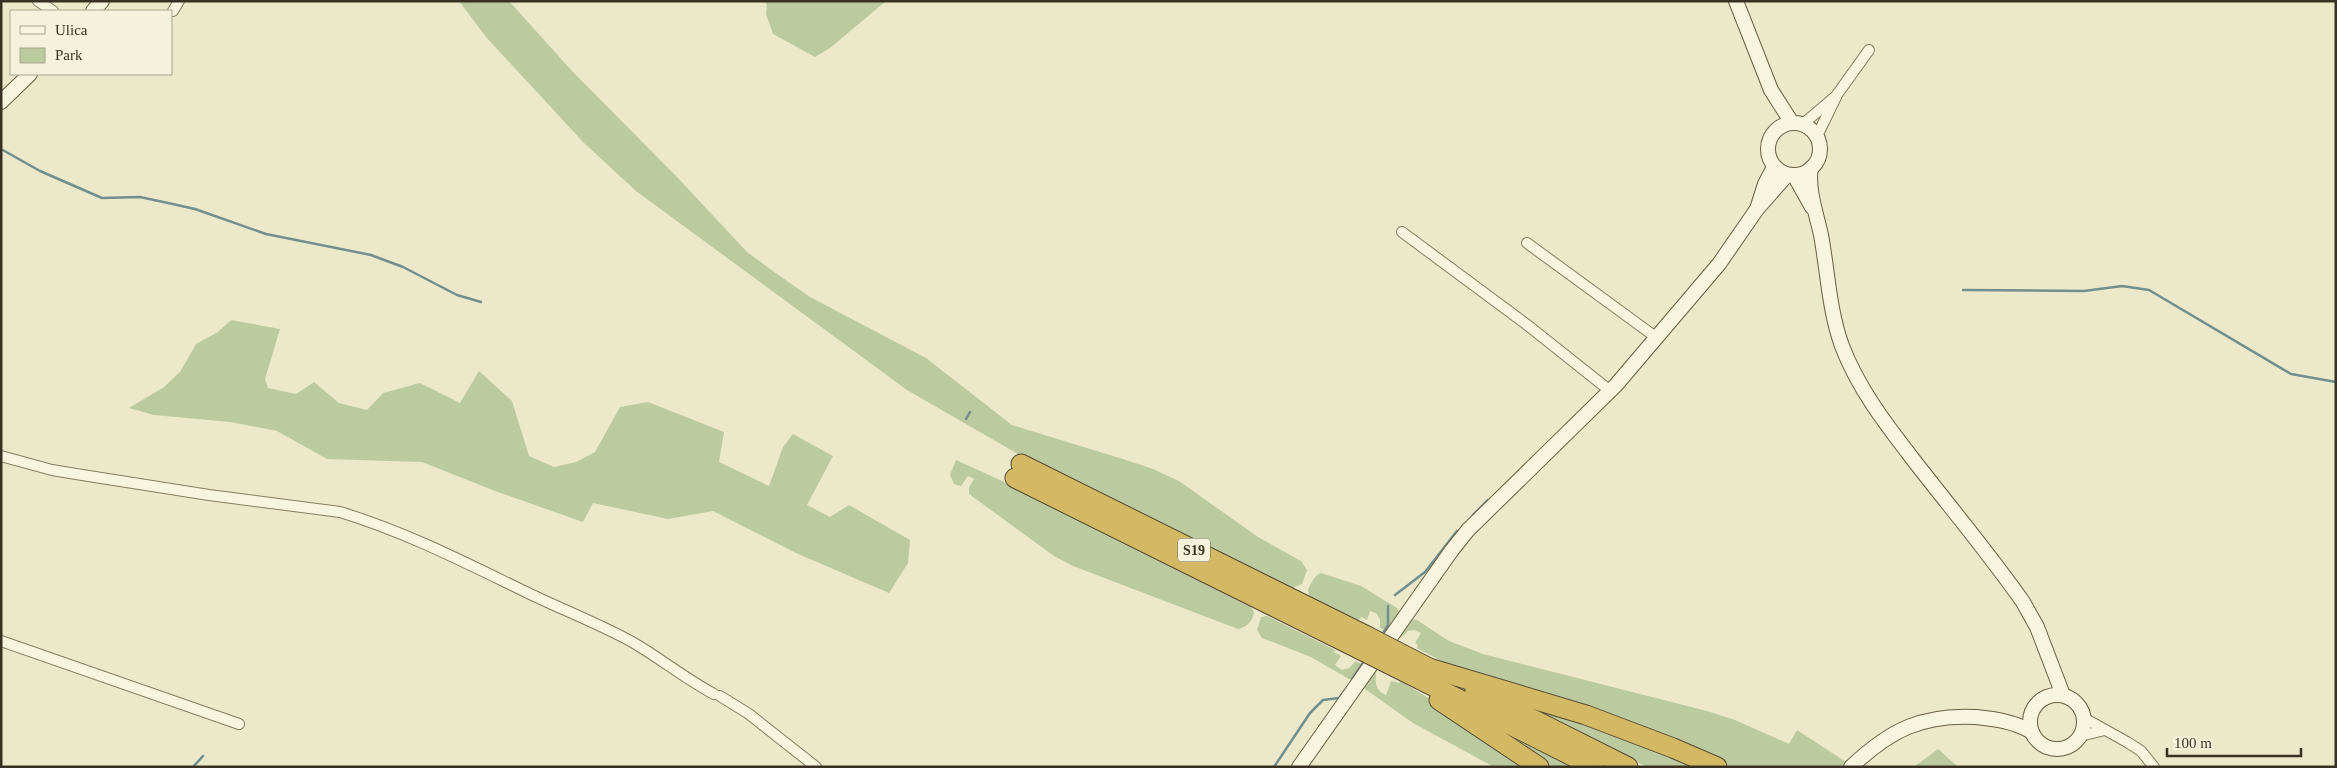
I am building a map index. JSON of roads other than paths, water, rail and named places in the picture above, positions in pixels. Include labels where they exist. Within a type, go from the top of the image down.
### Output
[{"type":"highway","name":"S19","points":[[1018,471],[1393,658],[1594,767]]},
{"type":"highway","name":"S19","points":[[1393,658],[1429,668],[1628,767]]},
{"type":"highway","points":[[1393,658],[1538,767]]},
{"type":"highway","points":[[1429,668],[1586,715],[1717,767]]},
{"type":"street","points":[[38,1],[52,10]]},
{"type":"street","points":[[93,10],[102,1]]},
{"type":"street","points":[[173,11],[179,1]]},
{"type":"street","points":[[1736,1],[1771,90],[1798,123],[1817,136]]},
{"type":"street","points":[[1299,767],[1458,543],[1609,390],[1657,338],[1719,264],[1758,209],[1790,175],[1802,174],[1811,168],[1818,158],[1820,151],[1817,136],[1836,96],[1870,50]]},
{"type":"street","points":[[1,102],[29,75]]},
{"type":"street","points":[[1771,90],[1770,97],[1777,128],[1768,143],[1767,152],[1774,166],[1790,175],[1814,210]]},
{"type":"street","points":[[1777,128],[1798,123],[1836,96]]},
{"type":"street","points":[[1758,209],[1765,184],[1774,166]]},
{"type":"street","points":[[1811,168],[1814,210],[1820,235],[1826,283],[1836,328],[1843,348],[1862,388],[1886,424],[2023,602],[2037,627],[2063,695],[2077,704],[2084,718],[2084,725],[2080,736]]},
{"type":"street","points":[[1402,232],[1526,324],[1609,390]]},
{"type":"street","points":[[1526,243],[1657,338]]},
{"type":"street","points":[[1,456],[60,472],[209,496],[340,512],[404,534],[635,644],[688,680],[749,714],[816,767]]},
{"type":"street","points":[[1,641],[239,724]]},
{"type":"street","points":[[2048,659],[2048,697]]},
{"type":"street","points":[[2063,695],[2048,697],[2036,705],[2032,711],[2030,719],[2032,732],[2038,741],[2051,749],[2066,748],[2080,736],[2105,730]]},
{"type":"street","points":[[1851,767],[1877,744],[1916,723],[1954,716],[1999,719],[2032,711]]},
{"type":"street","points":[[2084,718],[2141,751],[2154,767]]},
{"type":"street","points":[[1999,719],[2032,732]]},
{"type":"waterway","points":[[1,149],[40,171],[102,198],[140,197],[195,209],[266,234],[371,255],[403,267],[457,295],[481,302]]},
{"type":"waterway","points":[[1963,290],[2084,291],[2122,286],[2149,290],[2291,374],[2336,382]]},
{"type":"waterway","points":[[966,419],[970,412]]},
{"type":"waterway","points":[[1473,515],[1488,500]]},
{"type":"waterway","points":[[1395,595],[1425,572],[1457,531]]},
{"type":"waterway","points":[[1382,635],[1388,625],[1388,606]]},
{"type":"waterway","points":[[1352,679],[1365,660]]},
{"type":"waterway","points":[[1274,767],[1310,713],[1323,700],[1339,698],[1345,690]]},
{"type":"waterway","points":[[193,767],[203,756]]}]
